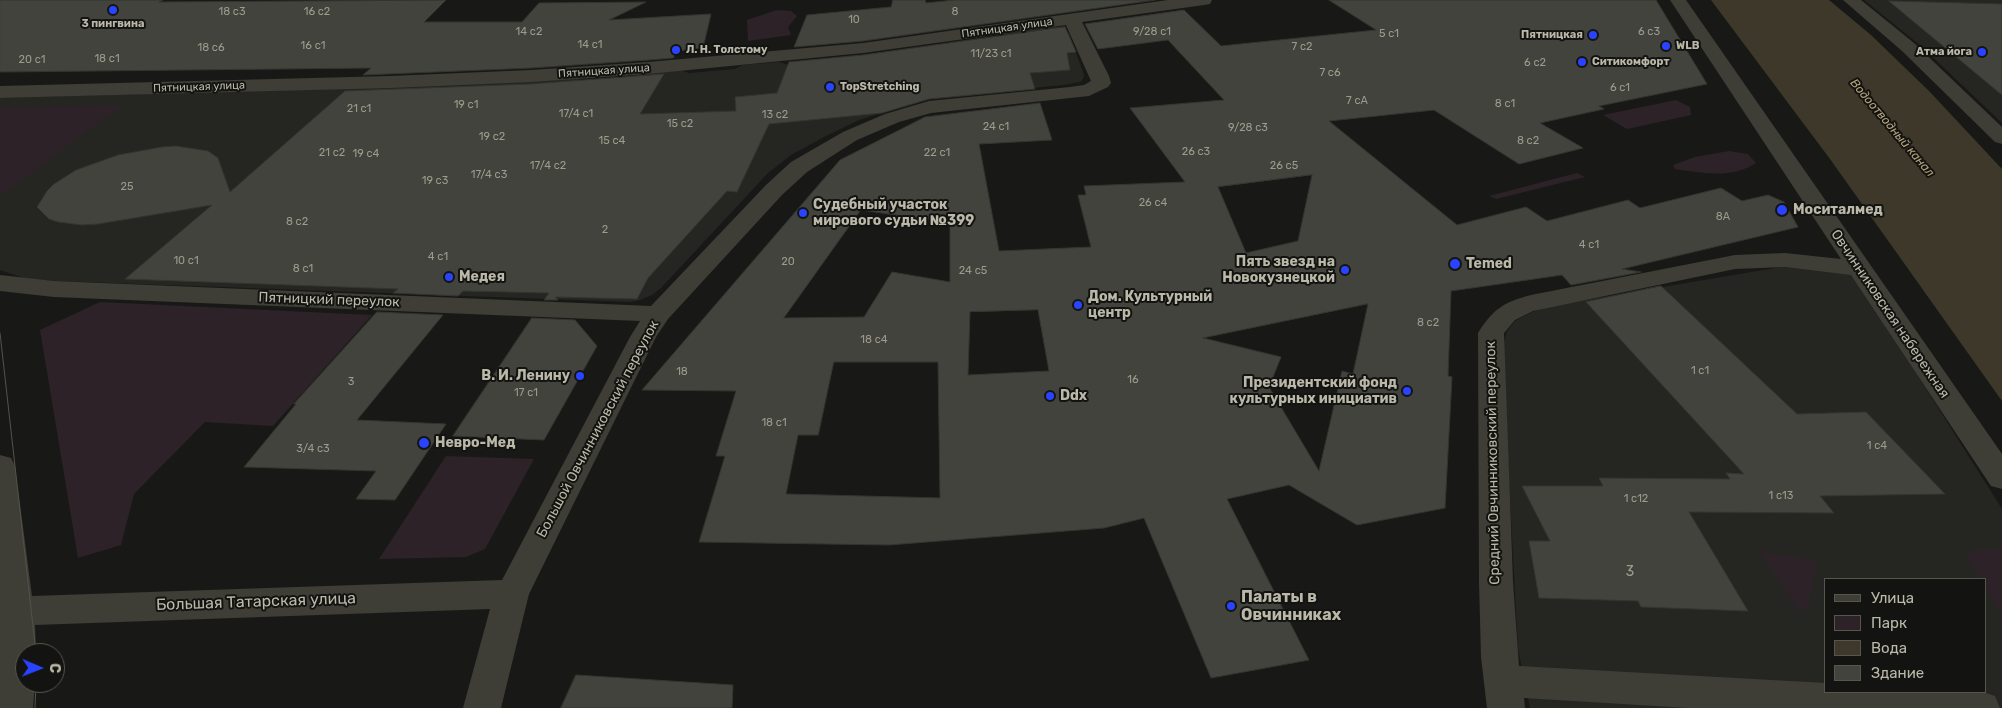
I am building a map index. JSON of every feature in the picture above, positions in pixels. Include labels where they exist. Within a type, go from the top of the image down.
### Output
[{"type":"street","name":"Пятницкая улица","points":[[0,92],[390,82],[557,75],[863,48],[1204,0]]},
{"type":"street","name":"Овчинниковская набережная","points":[[1678,0],[2002,478]]},
{"type":"street","points":[[1852,0],[1908,47],[2002,138]]},
{"type":"street","name":"Большой Овчинниковский переулок","points":[[482,708],[512,594],[639,345],[658,314],[774,190],[799,167],[850,136],[892,118],[929,107],[1070,93],[1095,88],[1101,84],[1100,76],[1072,19]]},
{"type":"street","name":"Средний Овчинниковский переулок","points":[[1504,695],[1494,534],[1491,333],[1499,319],[1522,305],[1540,300],[1736,262],[1785,260],[1859,268]]},
{"type":"street","name":"Пятницкий переулок","points":[[0,283],[64,289],[658,314]]},
{"type":"street","points":[[0,466],[8,611],[18,660],[14,708]]},
{"type":"street","name":"Большая Татарская улица","points":[[8,611],[512,594]]},
{"type":"street","points":[[1504,695],[1981,708]]},
{"type":"shaded area","points":[[1864,0],[2002,0],[2002,123],[1921,46]]},
{"type":"shaded area","points":[[1054,27],[1064,29],[1069,33],[1084,75],[1080,82],[924,99],[859,120],[826,136],[791,155],[768,173],[661,288],[652,295],[640,300],[630,302],[30,280],[0,270],[0,98],[320,89],[575,78],[584,81],[680,70],[689,73],[735,69],[743,65],[779,62],[788,65],[1000,38],[1005,33]]},
{"type":"shaded area","points":[[1781,267],[1853,273],[2002,509],[2002,708],[1530,708],[1518,649],[1502,350],[1507,331],[1515,321],[1532,312],[1550,306]]},
{"type":"green space","points":[[777,10],[791,11],[797,16],[788,27],[791,35],[748,41],[747,20]]},
{"type":"green space","points":[[1676,100],[1690,107],[1691,115],[1627,129],[1603,115]]},
{"type":"green space","points":[[123,105],[0,196],[0,108]]},
{"type":"green space","points":[[1729,151],[1748,154],[1756,163],[1737,171],[1717,174],[1675,169],[1673,165],[1695,157]]},
{"type":"green space","points":[[1577,173],[1585,177],[1496,199],[1489,196]]},
{"type":"green space","points":[[100,302],[372,315],[273,426],[205,422],[134,494],[121,545],[78,558],[40,330]]},
{"type":"green space","points":[[446,456],[534,459],[485,549],[466,557],[379,559]]},
{"type":"green space","points":[[1978,549],[2002,550],[2002,618],[1987,589],[1987,578],[1980,578],[1965,555]]},
{"type":"green space","points":[[1759,551],[1818,561],[1807,610],[1799,610]]},
{"type":"water","name":"Водоотводный канал","points":[[1711,0],[1829,0],[1871,35],[1929,91],[2002,169],[2002,401],[1830,159]]},
{"type":"building","points":[[0,0],[163,0],[159,2],[446,0],[424,22],[522,22],[539,3],[646,2],[609,20],[711,14],[703,48],[678,51],[673,58],[531,68],[363,75],[371,68],[0,72]]},
{"type":"building","points":[[893,0],[925,0],[926,3],[954,0],[1155,0],[863,41],[794,47],[807,15],[891,7]]},
{"type":"building","points":[[1329,0],[1656,0],[1707,84],[1599,106],[1604,109],[1540,123],[1583,148],[1519,164],[1434,110],[1329,121],[1457,225],[1526,207],[1547,221],[1628,200],[1640,208],[1721,188],[1742,201],[1768,195],[1784,202],[1798,227],[1622,269],[1641,272],[1571,285],[1562,275],[1451,291],[1448,376],[1452,377],[1445,508],[1357,525],[1289,485],[1227,499],[1309,660],[1211,678],[1144,518],[1104,528],[889,545],[699,542],[725,456],[716,456],[736,391],[642,390],[840,160],[925,117],[1040,103],[1052,140],[979,144],[999,251],[1091,247],[1078,195],[1086,195],[1084,186],[1185,182],[1130,108],[1224,100],[1168,40],[1098,49],[1085,24],[1184,10],[1221,46],[1376,30]],"holes":[[[1312,175],[1298,241],[1246,253],[1218,187]],[[861,210],[950,223],[950,282],[892,272],[864,317],[784,318]],[[1368,304],[1353,374],[1342,371],[1319,471],[1269,387],[1281,357],[1203,338]],[[1038,310],[1049,371],[968,375],[970,312]],[[834,362],[938,362],[940,498],[786,494],[798,435],[818,435]]]},
{"type":"building","points":[[1889,1],[2002,4],[2002,95],[1926,32]]},
{"type":"building","points":[[1065,27],[1076,52],[1067,53],[1070,70],[1030,73],[1035,89],[929,99],[882,113],[769,124],[737,192],[727,191],[648,278],[637,299],[555,297],[558,300],[544,300],[549,293],[463,291],[458,296],[393,293],[398,289],[125,279],[212,205],[82,225],[49,219],[37,207],[54,184],[76,170],[118,155],[162,147],[176,146],[208,151],[218,158],[230,192],[345,91],[531,84],[664,74],[640,114],[736,111],[735,97],[777,93],[789,62],[863,55]]},
{"type":"building","points":[[1661,286],[1797,414],[1866,412],[1945,494],[1820,496],[1834,513],[1689,512],[1748,611],[1641,607],[1638,601],[1539,598],[1529,541],[1550,541],[1522,486],[1603,486],[1599,478],[1730,479],[1726,473],[1744,474],[1586,302]]},
{"type":"building","points":[[377,312],[443,315],[357,420],[446,424],[395,500],[356,499],[376,471],[244,467],[296,404],[294,404]]},
{"type":"building","points":[[532,318],[575,320],[597,346],[544,440],[453,436]]},
{"type":"building","points":[[576,675],[733,685],[732,708],[561,708]]},
{"type":"tram line","points":[[0,333],[35,643]]},
{"type":"tram line","points":[[35,708],[36,693]]},
{"type":"place","name":"3 пингвина","points":[[113,10]]},
{"type":"place","name":"Пятницкая","points":[[1593,35]]},
{"type":"place","name":"WLB","points":[[1666,46]]},
{"type":"place","name":"Л. Н. Толстому","points":[[676,50]]},
{"type":"place","name":"Атма йога","points":[[1982,52]]},
{"type":"place","name":"Ситикомфорт","points":[[1582,62]]},
{"type":"place","name":"TopStretching","points":[[830,87]]},
{"type":"place","name":"Моситалмед","points":[[1782,210]]},
{"type":"place","name":"Судебный участок мирового судьи №399","points":[[803,213]]},
{"type":"place","name":"Temed","points":[[1455,264]]},
{"type":"place","name":"Пять звезд на Новокузнецкой","points":[[1345,270]]},
{"type":"place","name":"Медея","points":[[449,277]]},
{"type":"place","name":"Дом. Культурный центр","points":[[1078,305]]},
{"type":"place","name":"В. И. Ленину","points":[[580,376]]},
{"type":"place","name":"Президентский фонд культурных инициатив","points":[[1407,391]]},
{"type":"place","name":"Ddx","points":[[1050,396]]},
{"type":"place","name":"Невро-Мед","points":[[424,443]]},
{"type":"place","name":"Палаты в Овчинниках","points":[[1231,606]]}]
